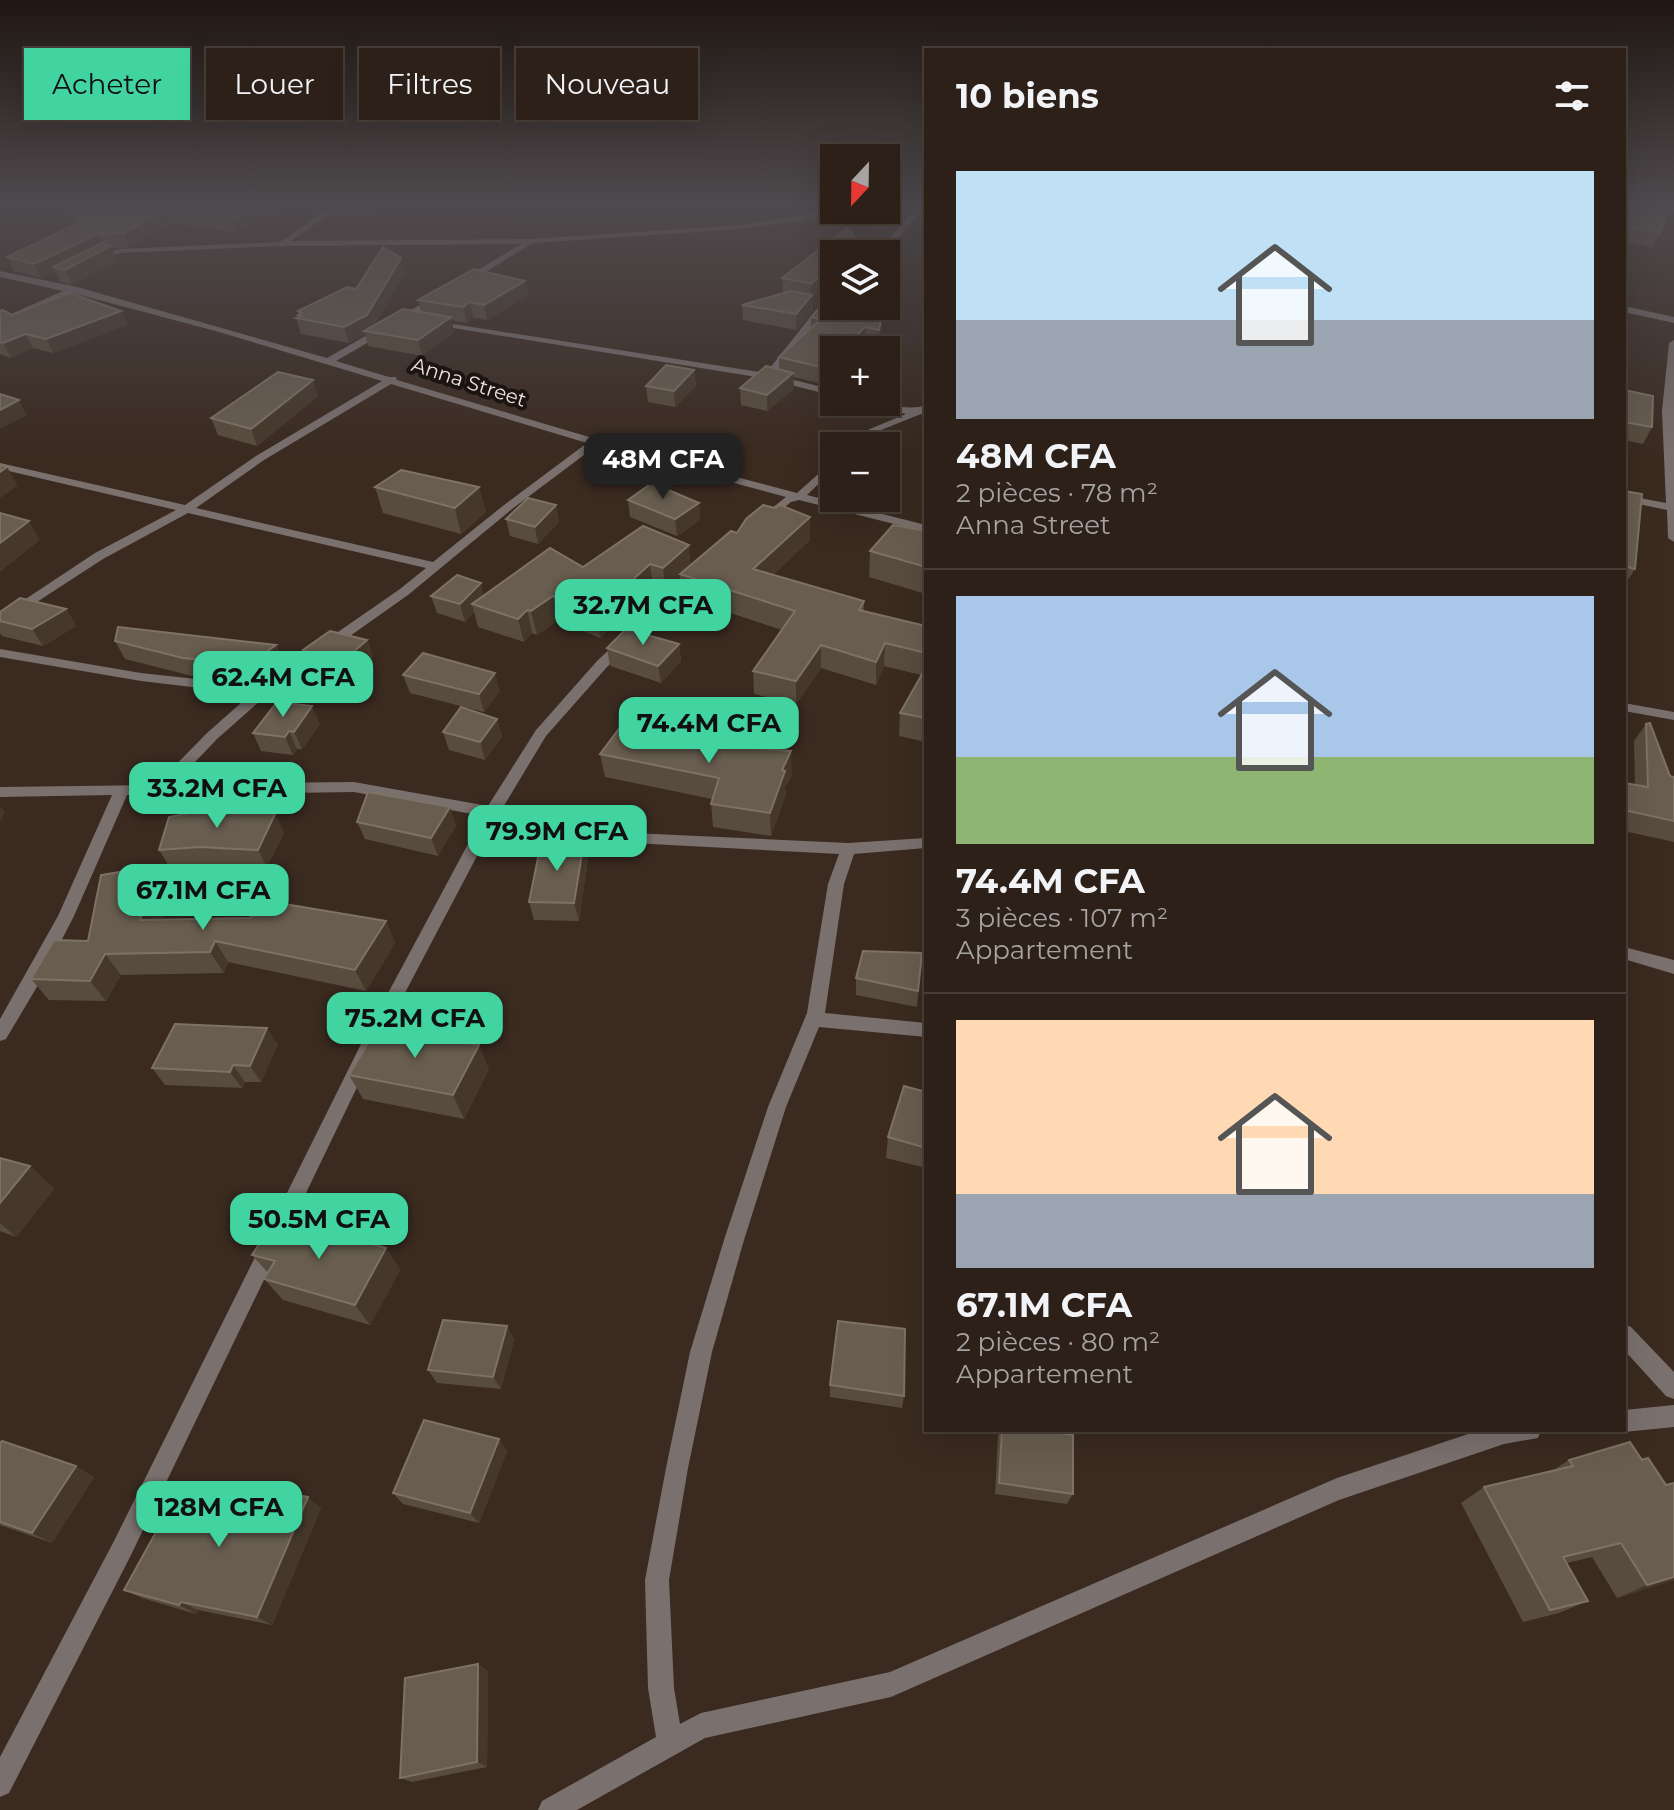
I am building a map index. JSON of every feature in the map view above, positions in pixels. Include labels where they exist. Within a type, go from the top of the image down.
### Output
[{"type":"street","name":"Anna Street","points":[[66,287],[330,360],[595,442],[924,528]]},
{"type":"street","points":[[0,322],[74,289]]},
{"type":"street","points":[[330,360],[444,295]]},
{"type":"street","points":[[1626,309],[1674,320]]},
{"type":"street","points":[[768,376],[820,313]]},
{"type":"street","points":[[406,318],[603,352],[768,376],[820,389]]},
{"type":"street","points":[[1674,343],[1667,411],[1674,538]]},
{"type":"street","points":[[0,622],[99,556],[187,509],[260,458],[393,379]]},
{"type":"street","points":[[900,407],[921,411]]},
{"type":"street","points":[[1653,407],[1667,411]]},
{"type":"street","points":[[867,432],[921,411]]},
{"type":"street","points":[[158,792],[212,736],[263,691],[404,592],[595,442]]},
{"type":"street","points":[[0,466],[434,566]]},
{"type":"street","points":[[753,529],[787,500],[800,496],[820,477]]},
{"type":"street","points":[[1626,498],[1674,508]]},
{"type":"street","points":[[0,1784],[143,1507],[377,1029],[493,811],[541,733],[602,664],[708,563]]},
{"type":"street","points":[[0,653],[141,677],[263,691]]},
{"type":"street","points":[[1626,707],[1674,716]]},
{"type":"street","points":[[0,792],[354,787],[632,838],[848,849],[924,843]]},
{"type":"street","points":[[0,1034],[41,968],[85,878],[121,791]]},
{"type":"street","points":[[670,1744],[661,1688],[657,1580],[677,1468],[701,1352],[734,1240],[777,1107],[814,1019],[836,884],[848,849]]},
{"type":"street","points":[[1626,954],[1674,967]]},
{"type":"street","points":[[814,1019],[924,1030]]},
{"type":"street","points":[[1626,1336],[1674,1388]]},
{"type":"street","points":[[1626,1421],[1674,1416]]},
{"type":"street","points":[[551,1810],[701,1726],[891,1684],[1337,1489],[1513,1432]]},
{"type":"building","points":[[346,287],[383,287],[367,315],[344,327],[296,318],[302,313],[298,311]]},
{"type":"building","points":[[441,287],[514,287],[484,305],[470,302],[463,307],[418,300]]},
{"type":"building","points":[[790,291],[812,295],[796,314],[742,305]]},
{"type":"building","points":[[70,293],[121,311],[46,339],[26,334],[0,342],[0,311],[12,315]]},
{"type":"building","points":[[820,307],[820,319],[811,317]]},
{"type":"building","points":[[403,309],[451,317],[418,340],[364,331]]},
{"type":"building","points":[[820,320],[881,320],[879,330],[865,327],[856,336],[820,336],[820,367],[779,357]]},
{"type":"building","points":[[666,365],[694,370],[674,391],[646,386]]},
{"type":"building","points":[[766,366],[793,373],[767,395],[740,388]]},
{"type":"building","points":[[278,372],[313,380],[251,429],[211,418]]},
{"type":"building","points":[[1626,390],[1653,396],[1652,427],[1626,422]]},
{"type":"building","points":[[0,394],[19,400],[0,410]]},
{"type":"building","points":[[401,470],[479,487],[455,508],[375,487]]},
{"type":"building","points":[[652,483],[699,503],[675,519],[628,500]]},
{"type":"building","points":[[1626,491],[1642,494],[1635,569],[1626,567]]},
{"type":"building","points":[[528,498],[556,505],[535,527],[506,519]]},
{"type":"building","points":[[763,505],[775,508],[780,505],[810,517],[753,569],[864,601],[859,610],[924,626],[924,653],[885,643],[876,662],[821,645],[796,681],[753,671],[795,611],[680,574],[731,531],[737,533],[746,519]]},
{"type":"building","points":[[0,513],[29,521],[0,543]]},
{"type":"building","points":[[893,525],[924,531],[924,566],[870,551]]},
{"type":"building","points":[[643,526],[689,545],[663,568],[650,564],[595,614],[553,596],[531,611],[527,610],[518,619],[472,604],[550,548],[583,567]]},
{"type":"building","points":[[457,575],[481,583],[460,604],[431,596]]},
{"type":"building","points":[[20,598],[66,609],[32,629],[0,621],[0,612]]},
{"type":"building","points":[[118,627],[276,645],[248,665],[217,657],[213,661],[183,658],[115,641]]},
{"type":"building","points":[[626,629],[679,644],[658,666],[607,648]]},
{"type":"building","points":[[330,631],[367,640],[342,662],[303,650]]},
{"type":"building","points":[[423,653],[495,673],[479,694],[403,675]]},
{"type":"building","points":[[924,671],[924,718],[900,713]]},
{"type":"building","points":[[277,702],[312,706],[294,732],[289,731],[285,737],[253,733]]},
{"type":"building","points":[[461,707],[497,719],[480,742],[443,732]]},
{"type":"building","points":[[1650,723],[1670,776],[1674,777],[1674,821],[1626,810],[1626,783],[1648,787],[1646,724]]},
{"type":"building","points":[[621,726],[724,746],[791,751],[782,770],[785,771],[770,813],[711,804],[719,778],[600,754]]},
{"type":"building","points":[[368,792],[450,807],[431,838],[357,822]]},
{"type":"building","points":[[220,807],[275,814],[258,850],[200,847],[159,850],[169,817]]},
{"type":"building","points":[[584,841],[574,903],[529,902],[541,843]]},
{"type":"building","points":[[160,865],[140,920],[250,918],[267,901],[386,921],[355,970],[215,941],[210,952],[105,954],[90,981],[31,979],[54,940],[88,941],[101,875]]},
{"type":"building","points":[[863,951],[922,953],[918,991],[856,978]]},
{"type":"building","points":[[175,1024],[267,1028],[250,1066],[233,1065],[230,1072],[152,1068]]},
{"type":"building","points":[[378,1026],[479,1045],[453,1095],[349,1075]]},
{"type":"building","points":[[904,1086],[924,1091],[924,1147],[888,1137]]},
{"type":"building","points":[[0,1158],[30,1166],[0,1203]]},
{"type":"building","points":[[276,1218],[386,1248],[355,1305],[264,1279],[275,1261],[252,1255]]},
{"type":"building","points":[[443,1320],[507,1326],[493,1377],[428,1370]]},
{"type":"building","points":[[838,1321],[905,1329],[904,1396],[830,1385]]},
{"type":"building","points":[[424,1420],[499,1439],[470,1513],[393,1493]]},
{"type":"building","points":[[1002,1432],[1073,1435],[1073,1494],[999,1483]]},
{"type":"building","points":[[2,1441],[76,1466],[32,1533],[0,1522]]},
{"type":"building","points":[[1630,1442],[1642,1460],[1648,1458],[1666,1485],[1674,1483],[1674,1577],[1647,1585],[1621,1543],[1563,1557],[1588,1601],[1550,1610],[1484,1487],[1573,1466],[1569,1460]]},
{"type":"building","points":[[183,1483],[241,1498],[247,1485],[308,1497],[257,1617],[181,1602],[179,1605],[124,1590]]},
{"type":"building","points":[[478,1664],[477,1762],[400,1778],[405,1678]]}]
